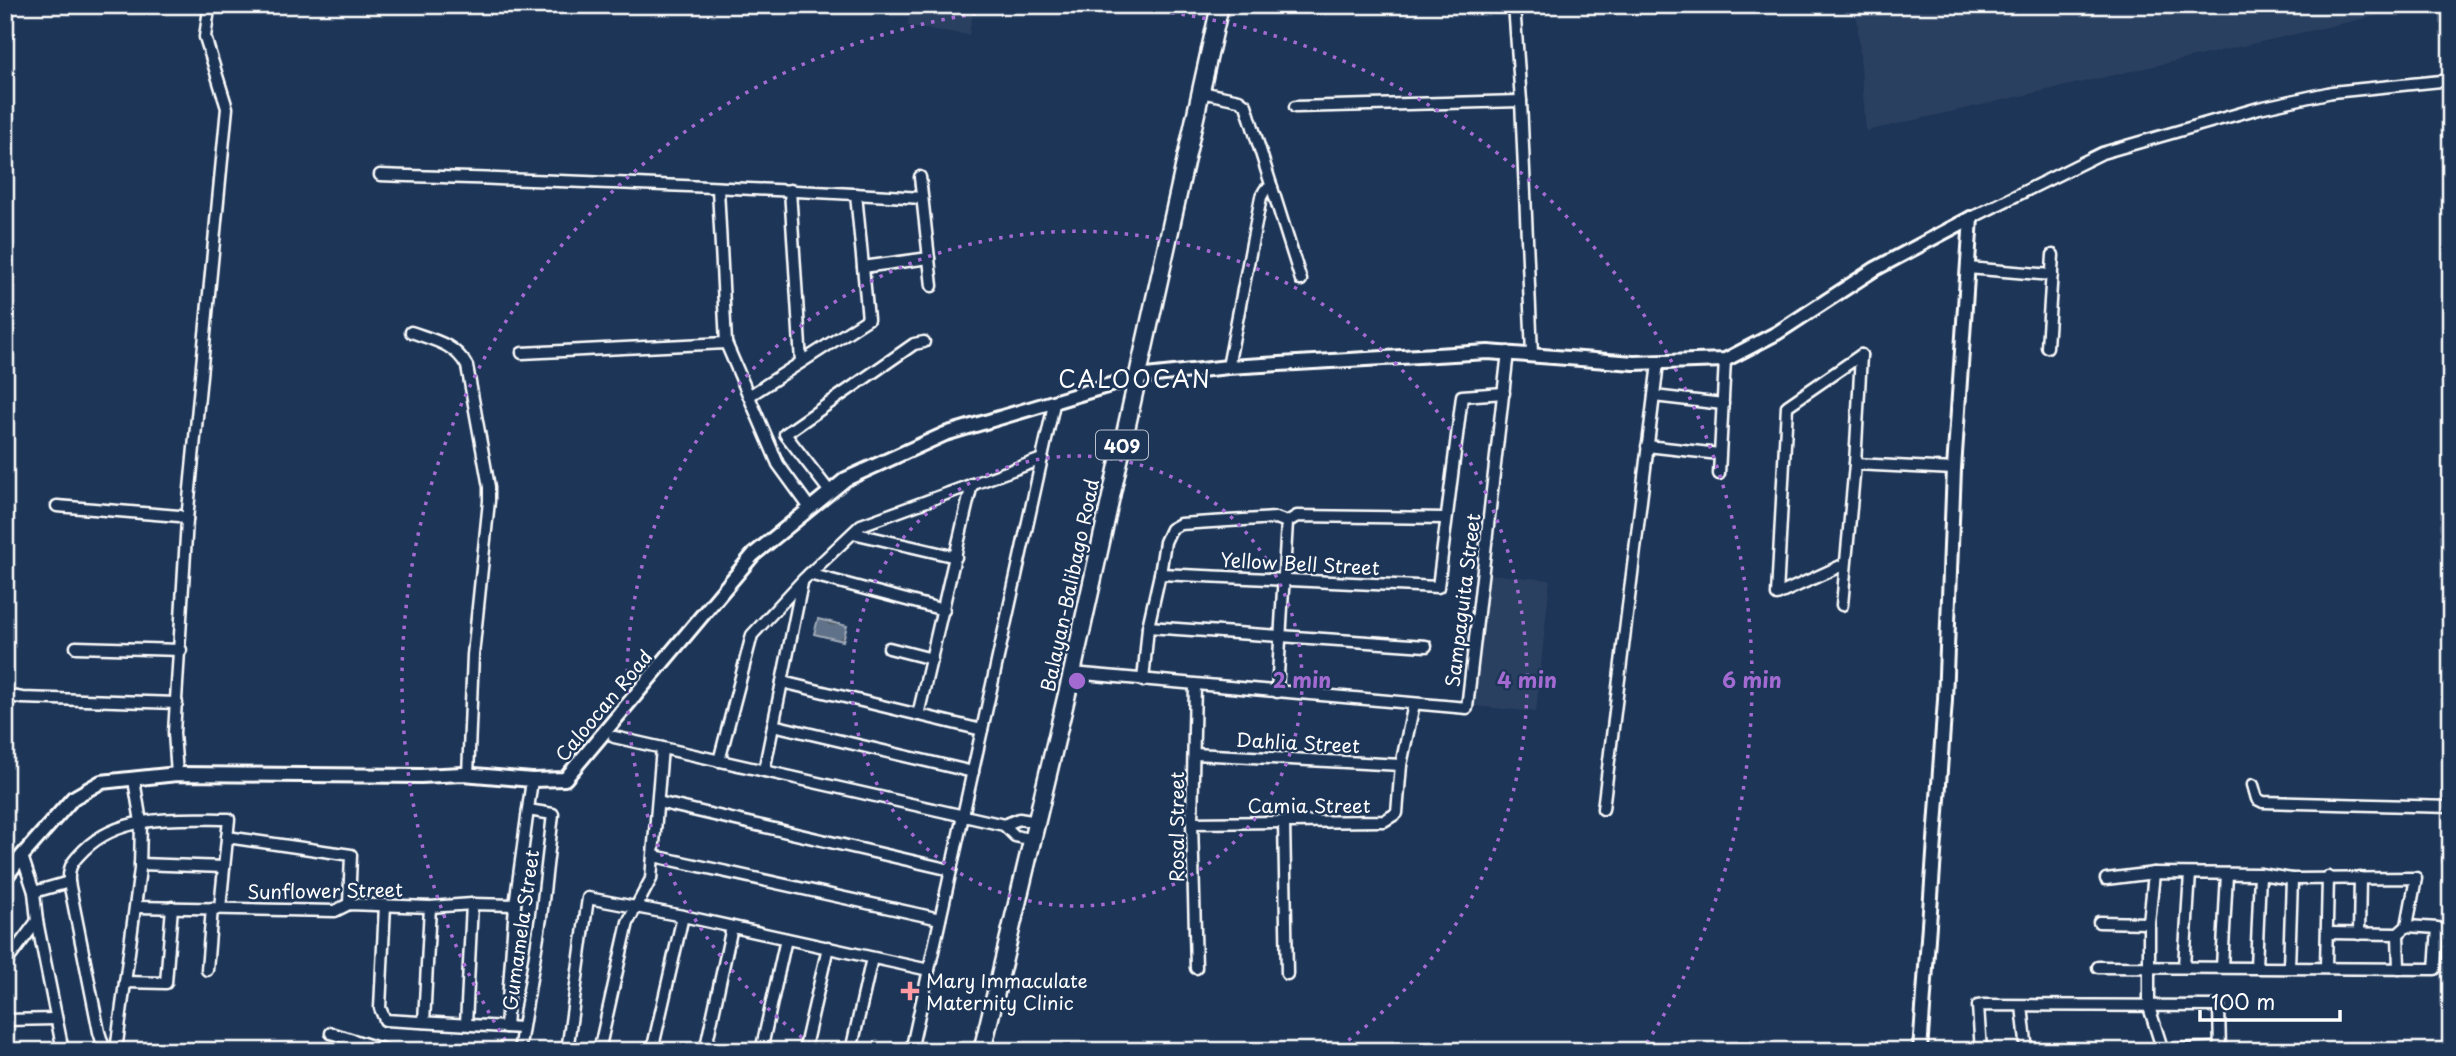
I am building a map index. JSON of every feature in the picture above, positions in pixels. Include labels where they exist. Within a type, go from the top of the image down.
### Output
[{"type":"main road","name":"Balayan-Balibago Road","points":[[982,1051],[1072,673],[1220,5]]},
{"type":"street","points":[[177,774],[174,733],[187,520],[227,108],[205,37],[209,9],[214,5]]},
{"type":"street","points":[[1514,5],[1532,354]]},
{"type":"street","points":[[1719,474],[1725,360],[1777,333],[1875,269],[2102,153],[2259,108],[2332,92],[2451,80]]},
{"type":"street","points":[[1201,92],[1239,100],[1246,105],[1301,280]]},
{"type":"street","points":[[1295,107],[1521,101]]},
{"type":"street","points":[[380,175],[790,190],[922,198]]},
{"type":"street","points":[[920,177],[932,286]]},
{"type":"street","points":[[1228,367],[1261,197],[1265,190],[1272,187]]},
{"type":"street","points":[[718,189],[726,343],[778,464],[810,509]]},
{"type":"street","points":[[790,190],[802,362]]},
{"type":"street","points":[[749,396],[868,319],[856,194]]},
{"type":"street","points":[[1920,1051],[1945,700],[1954,469],[1971,218]]},
{"type":"street","points":[[2047,346],[2053,255]]},
{"type":"street","points":[[863,267],[929,258]]},
{"type":"street","points":[[1968,268],[2052,275]]},
{"type":"street","points":[[411,332],[453,347],[461,354],[467,366],[489,487],[473,655],[468,775]]},
{"type":"street","points":[[830,492],[785,434],[914,344],[924,342]]},
{"type":"street","points":[[522,353],[726,343]]},
{"type":"street","name":"Caloocan Road","points":[[5,878],[15,859],[73,799],[101,782],[177,774],[468,775],[532,780],[565,779],[753,555],[846,480],[946,434],[1137,377],[1228,367],[1507,352],[1634,363],[1725,360]]},
{"type":"street","name":"Sampaguita Street","points":[[1072,673],[1467,708],[1507,352]]},
{"type":"street","points":[[1842,605],[1855,464],[1861,355],[1787,406],[1777,595],[1845,564]]},
{"type":"street","points":[[1603,808],[1658,363]]},
{"type":"street","points":[[1287,522],[1297,516],[1446,518],[1462,396],[1504,393]]},
{"type":"street","points":[[1654,396],[1723,404]]},
{"type":"street","points":[[911,1051],[1054,404]]},
{"type":"street","points":[[1647,446],[1719,454]]},
{"type":"street","points":[[719,761],[752,635],[806,577],[861,525],[1042,458]]},
{"type":"street","points":[[1855,464],[1954,469]]},
{"type":"street","points":[[918,715],[972,484]]},
{"type":"street","points":[[57,506],[179,516],[187,520]]},
{"type":"street","points":[[1143,681],[1148,627],[1165,542],[1171,529],[1180,524],[1276,517],[1287,522]]},
{"type":"street","name":"Yellow Bell Street","points":[[1160,574],[1438,587],[1446,518]]},
{"type":"street","points":[[1277,692],[1287,522]]},
{"type":"street","points":[[853,533],[956,557]]},
{"type":"street","points":[[806,577],[944,610]]},
{"type":"street","points":[[764,771],[806,577]]},
{"type":"street","points":[[1148,627],[1426,646]]},
{"type":"street","points":[[76,647],[181,650]]},
{"type":"street","points":[[889,648],[932,659]]},
{"type":"street","points":[[782,682],[982,730]]},
{"type":"street","name":"Rosal Street","points":[[1195,685],[1192,823],[1196,968]]},
{"type":"street","points":[[5,695],[22,698],[177,704]]},
{"type":"street","name":"Camia Street","points":[[1192,823],[1384,821],[1397,813],[1401,765],[1414,704]]},
{"type":"street","points":[[773,725],[973,772]]},
{"type":"street","points":[[614,737],[1004,825],[1016,836],[1033,840]]},
{"type":"street","points":[[599,1051],[628,922],[651,879],[662,748]]},
{"type":"street","name":"Dahlia Street","points":[[1194,754],[1401,765]]},
{"type":"street","points":[[116,1051],[136,906],[139,864],[141,822],[134,780]]},
{"type":"street","points":[[506,1027],[515,905],[532,780]]},
{"type":"street","points":[[2253,785],[2256,799],[2263,802],[2451,807]]},
{"type":"street","points":[[659,802],[951,870]]},
{"type":"street","name":"Gumamela Street","points":[[519,1051],[534,972],[553,814],[528,810]]},
{"type":"street","points":[[105,1051],[99,1032],[68,868],[91,843],[113,830],[141,822],[161,819],[229,819],[207,970]]},
{"type":"street","points":[[1004,825],[1019,819],[1037,822]]},
{"type":"street","points":[[1284,822],[1287,974]]},
{"type":"street","points":[[227,837],[351,855],[349,904]]},
{"type":"street","points":[[2449,861],[2451,846]]},
{"type":"street","points":[[654,856],[940,919]]},
{"type":"street","points":[[15,859],[34,892],[37,921],[63,1051]]},
{"type":"street","points":[[139,864],[224,867]]},
{"type":"street","points":[[2154,873],[2149,923],[2149,1007],[2163,1050]]},
{"type":"street","points":[[2106,879],[2154,873],[2260,874],[2291,879],[2416,878],[2407,926],[2398,933],[2328,933]]},
{"type":"street","points":[[2184,966],[2190,874]]},
{"type":"street","points":[[2222,967],[2227,874]]},
{"type":"street","points":[[2256,967],[2260,874]]},
{"type":"street","points":[[2326,966],[2328,877]]},
{"type":"street","points":[[2359,934],[2360,878]]},
{"type":"street","points":[[2289,967],[2291,879]]},
{"type":"street","points":[[34,892],[69,882]]},
{"type":"street","points":[[567,1051],[588,898],[929,970]]},
{"type":"street","name":"Sunflower Street","points":[[136,906],[335,911],[349,904],[430,907],[515,905]]},
{"type":"street","points":[[466,1024],[472,904]]},
{"type":"street","points":[[385,905],[380,1007],[385,1020],[522,1027]]},
{"type":"street","points":[[125,982],[166,983],[172,907]]},
{"type":"street","points":[[424,1022],[430,907]]},
{"type":"street","points":[[652,1051],[683,916]]},
{"type":"street","points":[[5,964],[37,921]]},
{"type":"street","points":[[2099,922],[2149,923]]},
{"type":"street","points":[[2098,967],[2326,966],[2435,969],[2438,928],[2407,926]]},
{"type":"street","points":[[705,1051],[732,927]]},
{"type":"street","points":[[2398,933],[2399,968]]},
{"type":"street","points":[[761,1051],[786,939]]},
{"type":"street","points":[[804,1051],[828,947]]},
{"type":"street","points":[[851,1051],[872,958]]},
{"type":"street","points":[[1981,1051],[1978,1006],[2219,1006],[2220,1049],[2129,1051]]},
{"type":"street","points":[[2022,1006],[2027,1051]]},
{"type":"street","points":[[5,1020],[56,1020]]},
{"type":"street","points":[[331,1033],[388,1051]]},
{"type":"shaded area","points":[[910,5],[974,5],[969,35],[908,26]]},
{"type":"shaded area","points":[[1856,5],[2424,5],[1866,131]]},
{"type":"shaded area","points":[[1487,574],[1550,580],[1536,712],[1474,706]]},
{"type":"water","points":[[818,619],[847,626],[843,641],[814,634]]},
{"type":"place","name":"Mary Immaculate Maternity Clinic","points":[[910,991]]},
{"type":"district","name":"CALOOCAN","points":[[1135,378]]}]
